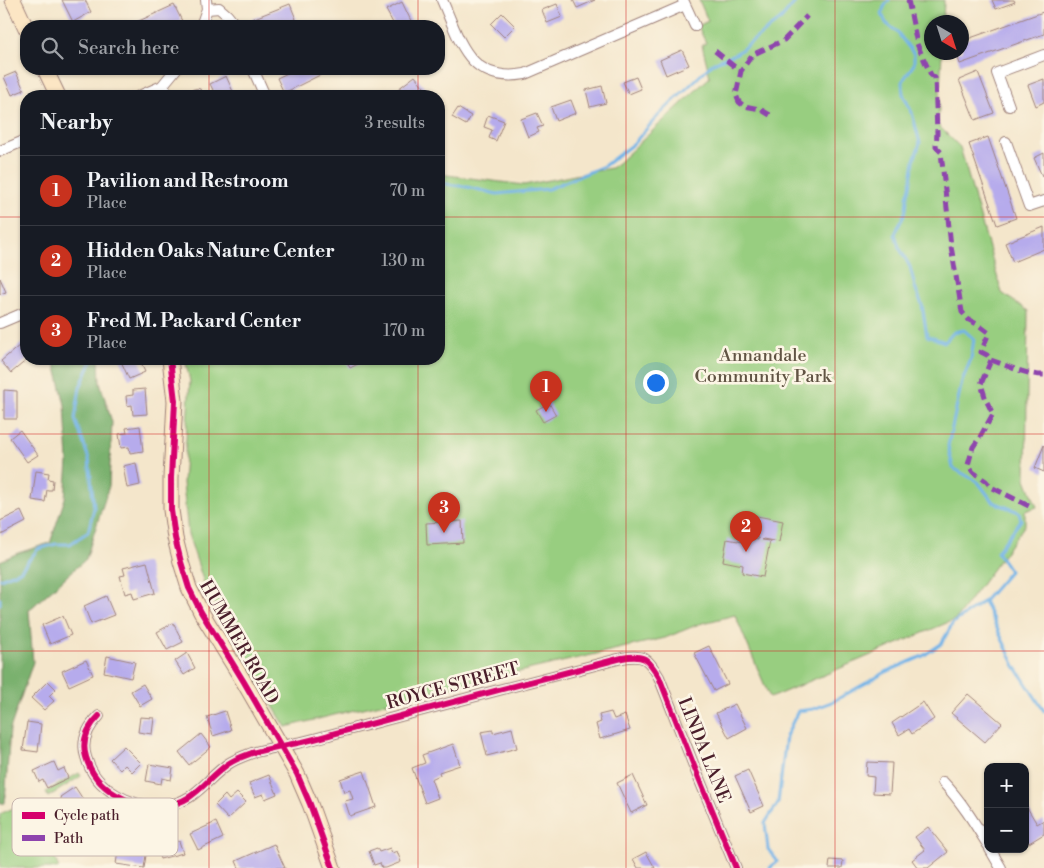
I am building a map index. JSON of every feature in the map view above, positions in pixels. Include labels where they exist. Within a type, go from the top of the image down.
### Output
[{"type":"main road","points":[[13,0],[22,20]]},
{"type":"main road","points":[[48,75],[55,90]]},
{"type":"main road","name":"HUMMER ROAD","points":[[171,365],[174,401],[171,510],[181,562],[200,612],[282,746],[297,774],[333,868]]},
{"type":"street","points":[[442,0],[465,52],[482,68],[504,76],[525,74],[684,3],[694,26]]},
{"type":"street","points":[[202,20],[206,5],[219,8],[231,20]]},
{"type":"street","points":[[1009,106],[997,73],[1044,55]]},
{"type":"street","points":[[153,90],[162,86],[171,75]]},
{"type":"street","points":[[256,75],[262,90]]},
{"type":"street","points":[[162,86],[166,90]]},
{"type":"street","points":[[1006,142],[1029,206],[1044,201]]},
{"type":"street","points":[[0,151],[20,143]]},
{"type":"street","points":[[0,323],[20,315]]},
{"type":"street","name":"ROYCE STREET","points":[[178,802],[201,789],[226,765],[254,753],[305,742],[632,656]]},
{"type":"street","name":"LINDA LANE","points":[[632,656],[646,659],[652,663],[659,677],[736,868]]},
{"type":"street","name":"ROYCE STREET","points":[[99,716],[92,723],[84,740],[86,759],[99,780],[120,798]]},
{"type":"street","points":[[943,782],[956,795],[984,838]]},
{"type":"street","points":[[992,853],[1001,868]]},
{"type":"green space","name":"Annandale Community Park","points":[[699,0],[944,0],[943,15],[924,15],[924,60],[942,60],[938,125],[960,147],[1002,293],[1028,311],[1026,479],[1037,507],[1025,511],[1025,525],[956,619],[770,698],[735,615],[699,624],[665,638],[286,727],[248,666],[205,586],[188,534],[183,483],[190,381],[186,365],[445,365],[445,175],[524,185],[611,168],[710,77],[702,45],[706,43],[698,26],[708,21]]},
{"type":"green space","points":[[55,365],[99,365],[100,383],[112,422],[109,486],[86,559],[29,610],[33,662],[10,729],[5,803],[0,804],[0,561],[50,543],[65,498],[68,462],[65,405]]},
{"type":"green space","points":[[79,773],[81,776],[48,797],[46,792]]},
{"type":"green space","points":[[12,809],[12,856],[54,856],[59,868],[0,868],[0,814]]},
{"type":"building","points":[[62,0],[85,0],[91,12],[77,20],[72,20]]},
{"type":"building","points":[[573,0],[595,0],[577,8]]},
{"type":"building","points":[[992,0],[1014,0],[1015,2],[996,9]]},
{"type":"building","points":[[402,2],[411,20],[391,20],[386,10]]},
{"type":"building","points":[[290,4],[296,19],[252,20]]},
{"type":"building","points":[[557,4],[562,17],[547,23],[542,10]]},
{"type":"building","points":[[174,5],[182,20],[141,20]]},
{"type":"building","points":[[1043,12],[1044,34],[960,64],[959,60],[969,60],[969,38]]},
{"type":"building","points":[[502,13],[515,26],[504,37],[491,24]]},
{"type":"building","points":[[682,50],[689,65],[666,75],[660,60]]},
{"type":"building","points":[[16,72],[24,90],[20,90],[12,95],[4,77]]},
{"type":"building","points":[[978,72],[994,113],[975,120],[959,80]]},
{"type":"building","points":[[283,75],[320,75],[290,90],[283,90],[277,78]]},
{"type":"building","points":[[226,76],[232,90],[213,90],[210,84]]},
{"type":"building","points":[[415,76],[426,90],[399,90]]},
{"type":"building","points":[[636,77],[641,89],[629,94],[623,82]]},
{"type":"building","points":[[1044,79],[1044,102],[1036,106],[1028,85]]},
{"type":"building","points":[[602,86],[606,103],[590,107],[586,90]]},
{"type":"building","points":[[571,100],[576,113],[556,121],[551,107]]},
{"type":"building","points":[[458,108],[471,116],[466,125],[452,117]]},
{"type":"building","points":[[537,113],[543,126],[537,128],[539,132],[528,137],[521,119]]},
{"type":"building","points":[[488,115],[504,121],[496,141],[489,138],[492,130],[484,127]]},
{"type":"building","points":[[988,137],[1016,218],[997,225],[969,144]]},
{"type":"building","points":[[1044,153],[1044,174],[1042,176],[1034,158]]},
{"type":"building","points":[[1044,227],[1044,249],[1013,262],[1005,243]]},
{"type":"building","points":[[0,278],[6,292],[0,294]]},
{"type":"building","points":[[20,345],[21,365],[11,373],[1,361]]},
{"type":"building","points":[[123,365],[142,365],[145,372],[129,379]]},
{"type":"building","points":[[145,389],[147,414],[133,415],[132,405],[127,406],[126,396],[133,395],[133,390]]},
{"type":"building","points":[[4,390],[17,391],[17,419],[4,419]]},
{"type":"building","points":[[549,403],[556,415],[543,422],[536,410]]},
{"type":"building","points":[[140,426],[143,451],[130,453],[129,447],[121,448],[119,434],[127,433],[126,428]]},
{"type":"building","points":[[20,430],[38,455],[27,462],[10,438]]},
{"type":"building","points":[[1044,445],[1044,472],[1035,468]]},
{"type":"building","points":[[136,463],[140,485],[127,488],[123,466]]},
{"type":"building","points":[[36,471],[49,473],[48,479],[53,480],[52,490],[47,490],[45,502],[32,500]]},
{"type":"building","points":[[21,511],[26,522],[1,535],[0,521]]},
{"type":"building","points":[[752,515],[783,521],[779,542],[762,540],[770,541],[763,577],[742,573],[743,565],[723,561],[727,539],[749,543],[750,538],[758,540],[758,538],[748,536]]},
{"type":"building","points":[[462,521],[463,543],[427,545],[426,523]]},
{"type":"building","points":[[147,562],[155,593],[134,599],[132,592],[125,594],[120,576],[125,575],[123,568]]},
{"type":"building","points":[[106,596],[114,615],[91,624],[84,606]]},
{"type":"building","points":[[63,616],[71,635],[50,644],[42,625]]},
{"type":"building","points":[[173,623],[183,642],[167,650],[157,632]]},
{"type":"building","points":[[709,646],[728,684],[714,691],[694,653]]},
{"type":"building","points":[[187,653],[195,668],[184,675],[175,661]]},
{"type":"building","points":[[107,656],[135,662],[131,678],[104,672]]},
{"type":"building","points":[[86,660],[93,675],[69,686],[62,671]]},
{"type":"building","points":[[48,681],[56,689],[49,696],[54,701],[44,710],[31,698]]},
{"type":"building","points":[[143,684],[152,699],[140,706],[131,691]]},
{"type":"building","points":[[968,694],[1002,723],[985,742],[951,713]]},
{"type":"building","points":[[923,702],[934,719],[912,734],[909,729],[899,735],[892,723]]},
{"type":"building","points":[[735,704],[747,728],[729,738],[716,713]]},
{"type":"building","points":[[225,711],[231,730],[213,736],[207,717]]},
{"type":"building","points":[[611,712],[614,719],[625,715],[630,730],[600,739],[596,724],[601,722],[599,715]]},
{"type":"building","points":[[140,717],[154,718],[152,734],[138,732]]},
{"type":"building","points":[[27,722],[41,724],[38,752],[23,750]]},
{"type":"building","points":[[512,728],[517,748],[487,756],[481,732],[493,730],[493,733]]},
{"type":"building","points":[[201,734],[211,747],[189,765],[179,752]]},
{"type":"building","points":[[453,744],[460,765],[439,772],[440,775],[431,779],[438,798],[425,803],[412,768],[425,763],[422,755]]},
{"type":"building","points":[[124,746],[141,763],[132,772],[125,765],[120,770],[110,759]]},
{"type":"building","points":[[54,762],[58,771],[64,768],[68,778],[47,788],[43,780],[39,782],[34,771]]},
{"type":"building","points":[[867,762],[892,763],[890,794],[873,793],[874,777],[866,776]]},
{"type":"building","points":[[149,764],[173,768],[171,780],[162,778],[161,784],[146,781]]},
{"type":"building","points":[[748,770],[764,806],[751,812],[735,776]]},
{"type":"building","points":[[364,771],[376,807],[350,816],[345,801],[353,799],[350,790],[344,792],[340,779]]},
{"type":"building","points":[[269,775],[277,794],[265,799],[263,794],[255,797],[249,783]]},
{"type":"building","points":[[633,775],[647,805],[631,813],[617,783]]},
{"type":"building","points":[[75,787],[82,798],[61,798]]},
{"type":"building","points":[[237,793],[246,802],[228,819],[215,805],[225,795],[229,800]]},
{"type":"building","points":[[1029,811],[1037,824],[1044,820],[1044,834],[1029,843]]},
{"type":"building","points":[[216,822],[223,838],[198,850],[190,834]]},
{"type":"building","points":[[928,827],[948,852],[928,868],[918,868],[912,860],[925,850],[915,837]]},
{"type":"building","points":[[178,841],[179,841],[183,853],[178,854]]},
{"type":"building","points":[[274,844],[285,868],[239,868],[236,861]]},
{"type":"building","points":[[377,848],[379,852],[390,848],[392,853],[397,851],[401,862],[386,868],[382,868],[380,863],[374,865],[369,851]]},
{"type":"building","points":[[646,852],[655,868],[638,868],[633,859]]},
{"type":"building","points":[[117,856],[146,856],[144,868],[116,864]]},
{"type":"building","points":[[159,856],[172,856],[160,859]]},
{"type":"building","points":[[830,860],[843,861],[842,868],[829,868]]},
{"type":"waterway","points":[[445,184],[497,194],[548,189],[604,166],[634,143],[657,117],[713,63],[737,53],[781,19],[797,0]]},
{"type":"waterway","points":[[889,0],[882,14],[886,23],[897,32],[914,54],[914,64],[902,82],[903,94],[912,113],[920,143],[914,160],[906,210],[895,234],[899,247],[910,267],[922,305],[927,336],[945,342],[954,332],[964,330],[974,339],[971,359],[962,381],[948,446],[953,468],[978,482],[993,502],[1019,512],[1021,520],[997,552],[1010,571],[984,601],[1015,666],[1044,711]]},
{"type":"waterway","points":[[0,579],[20,571],[38,549],[56,544],[70,544],[88,532],[94,508],[89,459],[75,419],[80,387],[90,365]]},
{"type":"waterway","points":[[0,599],[0,604]]},
{"type":"waterway","points":[[770,868],[777,861],[768,849],[765,823],[778,803],[786,736],[798,711],[813,709],[832,702],[886,672],[923,656],[941,644],[953,623],[984,601]]},
{"type":"marked path","points":[[908,0],[917,44],[931,75],[935,78],[936,147],[941,152],[951,246],[962,312],[969,320],[989,333],[981,352],[991,360],[981,384],[993,414],[973,447],[968,465],[973,472],[991,487],[1029,506]]},
{"type":"marked path","points":[[770,115],[760,109],[744,106],[739,102],[736,95],[741,71],[752,55],[784,40],[807,16]]},
{"type":"marked path","points":[[715,51],[735,67]]},
{"type":"marked path","points":[[991,360],[1024,372],[1044,375]]},
{"type":"cycle path","points":[[171,365],[175,401],[171,510],[175,538],[189,588],[201,612],[297,774],[333,868]]},
{"type":"cycle path","points":[[178,802],[192,796],[228,764],[252,753],[315,739],[622,658],[640,657],[652,665],[659,677],[736,868]]},
{"type":"cycle path","points":[[99,716],[91,725],[86,735],[84,746],[86,757],[97,779],[106,788],[123,798]]},
{"type":"place","name":"Pavilion and Restroom","points":[[546,412]]},
{"type":"place","name":"Fred M. Packard Center","points":[[444,533]]},
{"type":"place","name":"Hidden Oaks Nature Center","points":[[746,552]]}]
